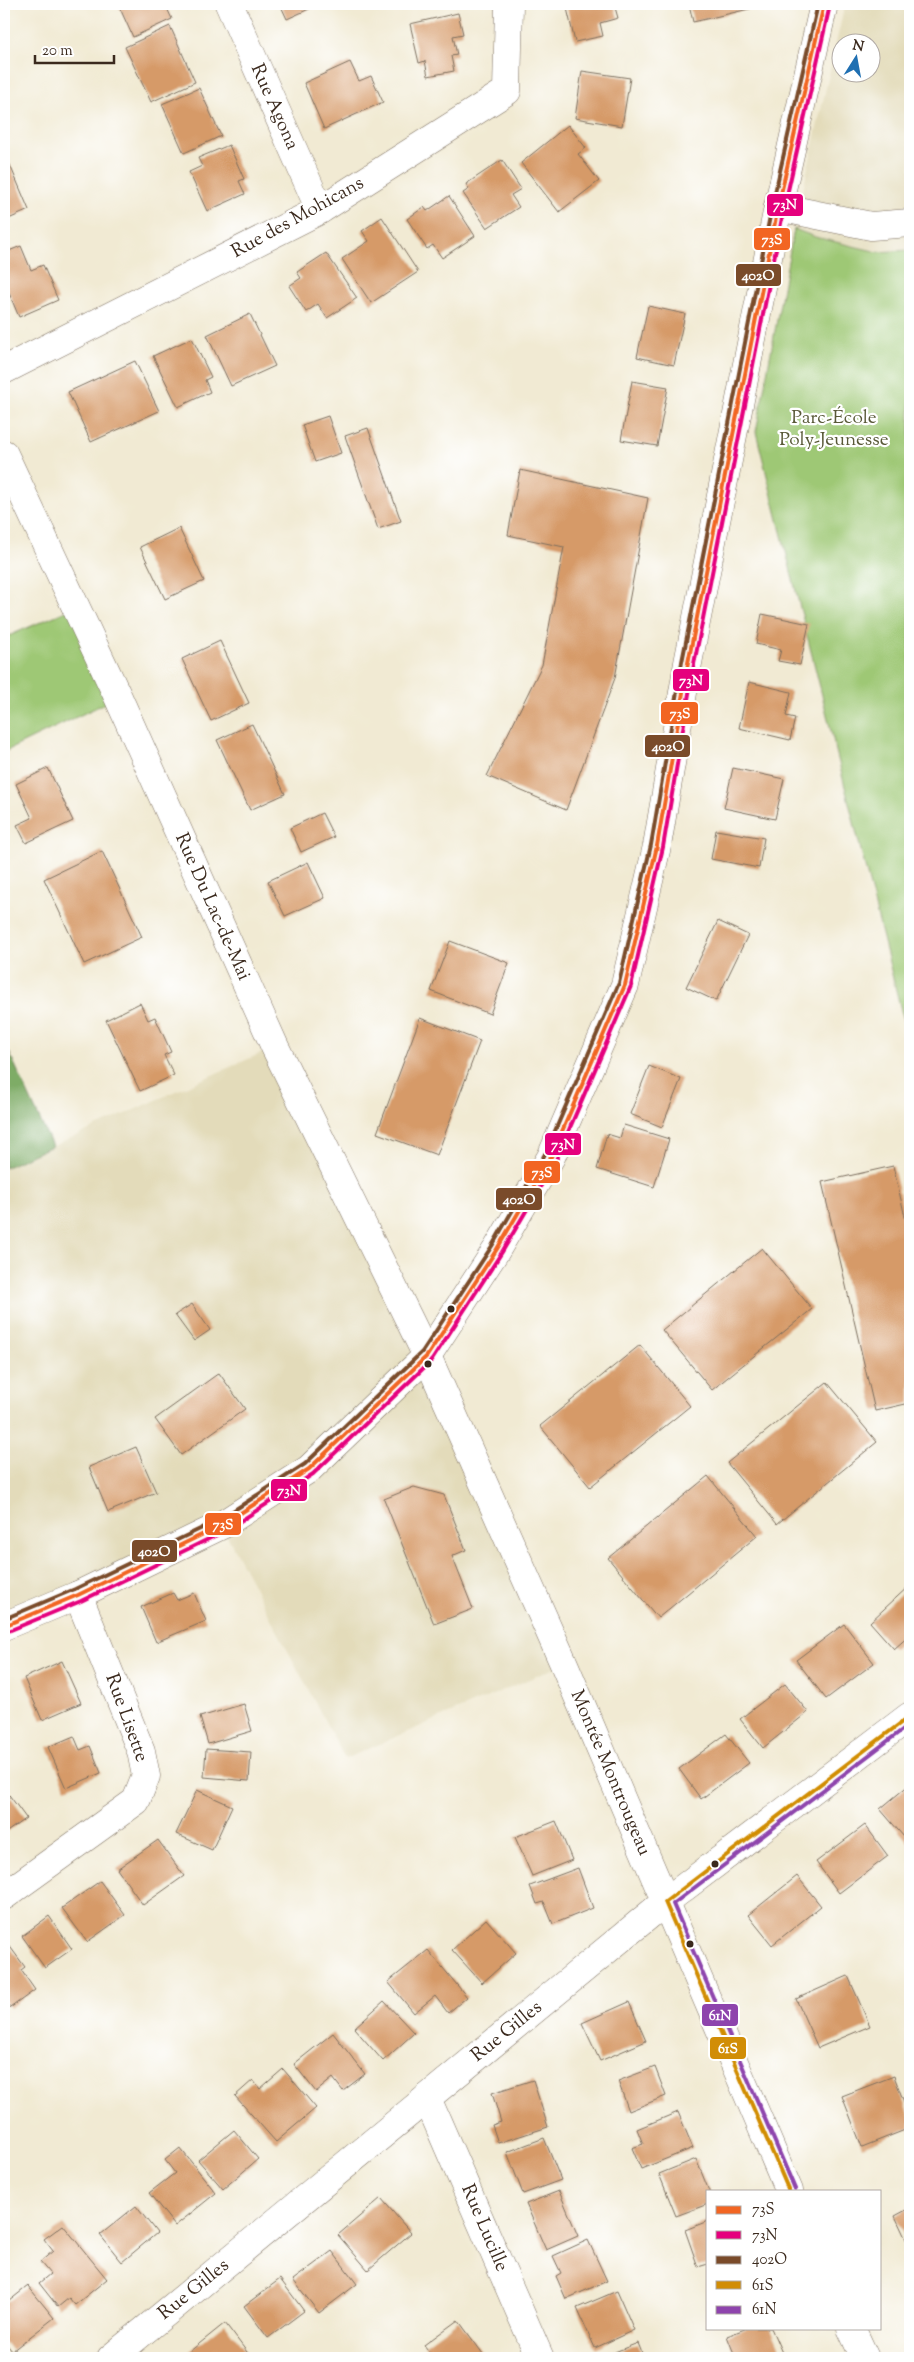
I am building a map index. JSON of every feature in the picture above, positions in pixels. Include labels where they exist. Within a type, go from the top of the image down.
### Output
[{"type":"street","name":"Rue Agona","points":[[229,4],[320,210]]},
{"type":"street","name":"Rue des Mohicans","points":[[4,370],[320,210],[507,91],[509,4]]},
{"type":"street","points":[[4,1626],[78,1595],[222,1525],[309,1469],[427,1356],[497,1249],[550,1157],[584,1085],[625,985],[658,846],[688,663],[778,207],[824,4]]},
{"type":"street","points":[[778,207],[871,226],[910,223]]},
{"type":"street","name":"Rue Du Lac-de-Mai","points":[[4,454],[118,697],[274,1047],[427,1356]]},
{"type":"street","name":"Montée Montrougeau","points":[[427,1356],[564,1664],[789,2190]]},
{"type":"street","name":"Rue Lisette","points":[[4,1896],[136,1801],[146,1776],[142,1751],[78,1595]]},
{"type":"street","name":"Rue Gilles","points":[[111,2358],[665,1902],[910,1716]]},
{"type":"street","name":"Rue Lucille","points":[[427,2098],[540,2358]]},
{"type":"street","points":[[852,2330],[865,2358]]},
{"type":"shaded area","points":[[845,4],[910,4],[910,250],[878,252],[815,237],[794,229],[832,61],[832,82],[882,82],[882,32],[839,32]]},
{"type":"shaded area","points":[[275,1047],[564,1664],[345,1759],[222,1526],[4,1620],[4,1168]]},
{"type":"green space","name":"Parc-École Poly-Jeunesse","points":[[794,229],[815,237],[878,252],[910,250],[910,1046],[756,432]]},
{"type":"green space","points":[[75,607],[118,697],[4,752],[4,638]]},
{"type":"green space","points":[[4,1041],[52,1146],[4,1168]]},
{"type":"building","points":[[118,4],[165,4],[172,19],[133,37]]},
{"type":"building","points":[[280,4],[320,4],[287,19]]},
{"type":"building","points":[[566,4],[614,4],[618,18],[600,23],[603,36],[575,42]]},
{"type":"building","points":[[689,4],[761,4],[762,6],[693,22]]},
{"type":"building","points":[[458,13],[463,34],[453,36],[457,55],[451,56],[454,71],[428,76],[425,61],[419,63],[410,24]]},
{"type":"building","points":[[170,26],[195,82],[151,102],[125,47]]},
{"type":"building","points":[[350,62],[359,81],[371,76],[383,102],[324,129],[304,83]]},
{"type":"building","points":[[582,71],[630,78],[622,126],[575,118]]},
{"type":"building","points":[[199,88],[221,136],[184,153],[162,104]]},
{"type":"building","points":[[568,125],[586,148],[578,154],[599,181],[559,212],[521,163]]},
{"type":"building","points":[[229,145],[244,179],[239,181],[245,194],[207,211],[189,172],[202,166],[198,158]]},
{"type":"building","points":[[4,151],[29,210],[4,221]]},
{"type":"building","points":[[502,160],[521,189],[511,195],[519,207],[487,228],[463,193],[469,189],[466,184]]},
{"type":"building","points":[[449,196],[475,236],[442,258],[433,245],[427,249],[407,219],[424,207],[427,211]]},
{"type":"building","points":[[382,217],[418,272],[371,303],[342,259],[369,241],[362,231]]},
{"type":"building","points":[[21,246],[31,270],[43,265],[58,300],[19,317],[4,281],[4,253]]},
{"type":"building","points":[[326,253],[357,298],[327,318],[318,304],[306,312],[289,286],[301,278],[297,272]]},
{"type":"building","points":[[648,306],[685,314],[674,365],[637,357]]},
{"type":"building","points":[[250,314],[275,366],[231,386],[207,335]]},
{"type":"building","points":[[192,338],[211,377],[205,380],[210,392],[178,407],[153,356]]},
{"type":"building","points":[[135,361],[159,411],[91,442],[68,392]]},
{"type":"building","points":[[632,381],[668,387],[657,446],[621,440]]},
{"type":"building","points":[[328,416],[341,453],[315,462],[302,425]]},
{"type":"building","points":[[368,428],[401,521],[378,529],[345,436]]},
{"type":"building","points":[[520,470],[648,498],[615,678],[566,810],[487,776],[542,665],[564,547],[508,535]]},
{"type":"building","points":[[179,528],[204,581],[165,599],[140,547]]},
{"type":"building","points":[[762,614],[809,624],[800,665],[778,661],[781,650],[756,644]]},
{"type":"building","points":[[220,641],[249,703],[211,721],[182,659]]},
{"type":"building","points":[[749,682],[791,692],[786,716],[795,718],[790,740],[739,728]]},
{"type":"building","points":[[252,724],[285,794],[250,810],[217,740]]},
{"type":"building","points":[[48,768],[73,821],[26,843],[17,825],[32,818],[16,784]]},
{"type":"building","points":[[733,768],[784,779],[775,819],[724,808]]},
{"type":"building","points":[[322,813],[334,837],[301,852],[290,828]]},
{"type":"building","points":[[716,830],[764,838],[759,868],[711,859]]},
{"type":"building","points":[[102,851],[142,937],[84,964],[44,879]]},
{"type":"building","points":[[308,862],[325,898],[285,916],[268,881]]},
{"type":"building","points":[[718,921],[748,935],[716,1001],[686,987]]},
{"type":"building","points":[[450,941],[509,963],[490,1014],[431,991]]},
{"type":"building","points":[[140,1003],[148,1020],[155,1017],[171,1052],[164,1055],[174,1075],[140,1091],[106,1020]]},
{"type":"building","points":[[420,1018],[480,1041],[437,1155],[377,1133]]},
{"type":"building","points":[[649,1066],[681,1079],[662,1127],[630,1114]]},
{"type":"building","points":[[624,1125],[669,1139],[654,1187],[597,1169],[607,1134],[620,1138]]},
{"type":"building","points":[[893,1166],[910,1238],[910,1403],[875,1411],[822,1182]]},
{"type":"building","points":[[762,1248],[812,1309],[712,1390],[662,1330]]},
{"type":"building","points":[[192,1304],[210,1330],[194,1341],[175,1315]]},
{"type":"building","points":[[640,1345],[690,1406],[590,1487],[540,1426]]},
{"type":"building","points":[[219,1373],[245,1409],[181,1455],[155,1419]]},
{"type":"building","points":[[827,1382],[877,1442],[777,1524],[727,1463]]},
{"type":"building","points":[[136,1447],[156,1492],[108,1512],[89,1467]]},
{"type":"building","points":[[708,1476],[757,1536],[658,1618],[608,1558]]},
{"type":"building","points":[[414,1487],[444,1495],[466,1550],[452,1556],[473,1609],[434,1624],[384,1499]]},
{"type":"building","points":[[910,1585],[910,1635],[894,1649],[870,1622]]},
{"type":"building","points":[[173,1593],[177,1600],[194,1593],[206,1621],[156,1642],[141,1607]]},
{"type":"building","points":[[844,1624],[874,1663],[826,1699],[796,1660]]},
{"type":"building","points":[[62,1661],[81,1703],[42,1720],[24,1678]]},
{"type":"building","points":[[785,1684],[808,1712],[763,1748],[740,1719]]},
{"type":"building","points":[[244,1704],[252,1731],[208,1744],[200,1717]]},
{"type":"building","points":[[726,1734],[749,1763],[701,1799],[679,1769]]},
{"type":"building","points":[[74,1736],[80,1750],[90,1746],[101,1773],[66,1788],[48,1747]]},
{"type":"building","points":[[206,1749],[251,1752],[249,1781],[204,1777]]},
{"type":"building","points":[[910,1784],[910,1844],[880,1809]]},
{"type":"building","points":[[4,1788],[26,1818],[4,1834]]},
{"type":"building","points":[[197,1790],[232,1806],[212,1850],[176,1834]]},
{"type":"building","points":[[556,1821],[572,1860],[532,1876],[515,1837]]},
{"type":"building","points":[[865,1825],[888,1856],[839,1893],[816,1862]]},
{"type":"building","points":[[158,1840],[184,1876],[143,1905],[117,1869]]},
{"type":"building","points":[[578,1868],[593,1908],[553,1924],[544,1902],[537,1904],[530,1886]]},
{"type":"building","points":[[797,1876],[821,1906],[772,1945],[748,1915]]},
{"type":"building","points":[[100,1881],[125,1915],[87,1942],[62,1908]]},
{"type":"building","points":[[49,1916],[72,1949],[45,1968],[22,1936]]},
{"type":"building","points":[[486,1919],[516,1953],[482,1983],[452,1950]]},
{"type":"building","points":[[8,1944],[25,1967],[21,1970],[35,1990],[10,2008],[4,2000],[4,1948]]},
{"type":"building","points":[[428,1950],[467,1997],[448,2013],[435,1996],[414,2013],[388,1982]]},
{"type":"building","points":[[848,1976],[870,2026],[818,2048],[796,1999]]},
{"type":"building","points":[[384,2001],[414,2033],[383,2061],[354,2028]]},
{"type":"building","points":[[629,2002],[646,2041],[600,2061],[582,2023]]},
{"type":"building","points":[[333,2033],[365,2074],[343,2091],[333,2078],[316,2092],[294,2064]]},
{"type":"building","points":[[655,2067],[666,2096],[629,2111],[618,2081]]},
{"type":"building","points":[[283,2069],[316,2108],[276,2142],[235,2096],[253,2080],[260,2089]]},
{"type":"building","points":[[894,2076],[910,2118],[910,2128],[862,2147],[842,2096]]},
{"type":"building","points":[[533,2080],[548,2127],[498,2143],[492,2125],[501,2122],[492,2093]]},
{"type":"building","points":[[678,2112],[693,2148],[641,2169],[632,2148],[643,2144],[637,2129]]},
{"type":"building","points":[[234,2130],[258,2159],[223,2189],[198,2160]]},
{"type":"building","points":[[544,2138],[561,2180],[523,2194],[507,2152]]},
{"type":"building","points":[[180,2148],[216,2193],[175,2226],[149,2193],[175,2173],[165,2160]]},
{"type":"building","points":[[696,2159],[709,2190],[706,2190],[706,2205],[676,2216],[659,2174]]},
{"type":"building","points":[[559,2191],[578,2236],[546,2250],[526,2204]]},
{"type":"building","points":[[381,2198],[411,2233],[368,2270],[338,2235]]},
{"type":"building","points":[[136,2206],[157,2233],[122,2262],[100,2235]]},
{"type":"building","points":[[910,2208],[910,2248],[895,2216]]},
{"type":"building","points":[[706,2222],[706,2265],[698,2267],[685,2230]]},
{"type":"building","points":[[63,2225],[107,2279],[75,2305],[69,2298],[58,2307],[39,2283],[50,2274],[40,2262],[53,2251],[44,2239]]},
{"type":"building","points":[[588,2240],[607,2281],[566,2299],[556,2276],[561,2273],[553,2256]]},
{"type":"building","points":[[332,2251],[357,2284],[319,2313],[293,2280]]},
{"type":"building","points":[[280,2279],[304,2311],[268,2338],[244,2306]]},
{"type":"building","points":[[28,2286],[54,2318],[12,2351],[4,2341],[4,2305]]},
{"type":"building","points":[[617,2291],[634,2330],[595,2348],[577,2308]]},
{"type":"building","points":[[458,2320],[486,2358],[434,2358],[424,2345]]},
{"type":"building","points":[[225,2323],[250,2356],[247,2358],[194,2358],[189,2352]]},
{"type":"building","points":[[742,2330],[772,2330],[783,2355],[776,2358],[729,2358],[735,2356],[727,2336]]},
{"type":"building","points":[[638,2343],[644,2358],[599,2358]]},
{"type":"building","points":[[407,2353],[412,2358],[401,2358]]},
{"type":"transit line","name":"402O","points":[[4,1619],[75,1589],[219,1520],[305,1464],[422,1352],[492,1246],[545,1154],[619,983],[651,845],[682,662],[772,206],[818,4]]},
{"type":"transit line","name":"73S","points":[[4,1626],[78,1595],[222,1525],[309,1469],[427,1356],[497,1249],[551,1157],[625,985],[657,846],[688,663],[778,207],[824,4]]},
{"type":"transit line","name":"73N","points":[[6,1632],[81,1601],[225,1531],[313,1474],[432,1360],[502,1252],[556,1160],[631,986],[663,847],[694,664],[784,208],[830,5]]},
{"type":"transit line","name":"61S","points":[[789,2190],[665,1902],[910,1716]]},
{"type":"transit line","name":"61N","points":[[795,2189],[673,1904],[910,1724]]}]
